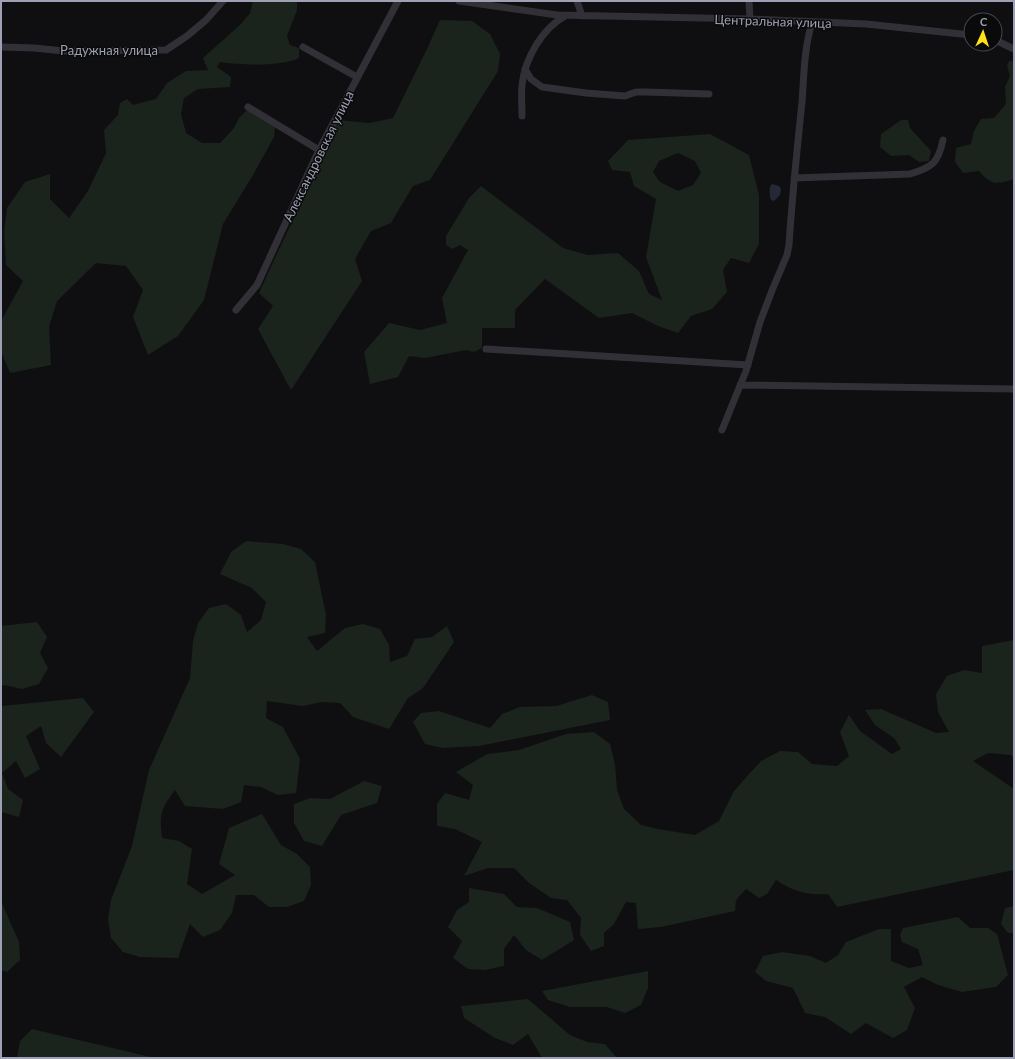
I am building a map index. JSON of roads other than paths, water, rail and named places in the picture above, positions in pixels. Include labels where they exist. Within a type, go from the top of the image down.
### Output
[{"type":"street","name":"Радужная улица","points":[[1,47],[64,51],[166,50],[187,36],[206,20],[223,1]]},
{"type":"street","name":"Александровская улица","points":[[236,310],[257,285],[319,150],[398,1]]},
{"type":"street","name":"Центральная улица","points":[[459,1],[565,16],[750,20],[873,25],[963,34]]},
{"type":"street","points":[[577,1],[578,16]]},
{"type":"street","points":[[749,1],[750,20]]},
{"type":"street","points":[[522,116],[522,88],[525,69],[532,54],[548,29],[557,20],[565,16]]},
{"type":"street","points":[[722,430],[748,365],[760,322],[787,255],[789,246],[794,178],[809,32],[812,23]]},
{"type":"street","points":[[1003,44],[1014,49]]},
{"type":"street","points":[[303,47],[357,77]]},
{"type":"street","points":[[525,69],[531,79],[542,87],[586,93],[625,96],[636,92],[709,94]]},
{"type":"street","points":[[248,107],[319,150]]},
{"type":"street","points":[[794,178],[910,174],[920,171],[936,162],[940,155],[943,140]]},
{"type":"street","points":[[486,349],[748,365]]},
{"type":"street","points":[[740,385],[1014,389]]}]
